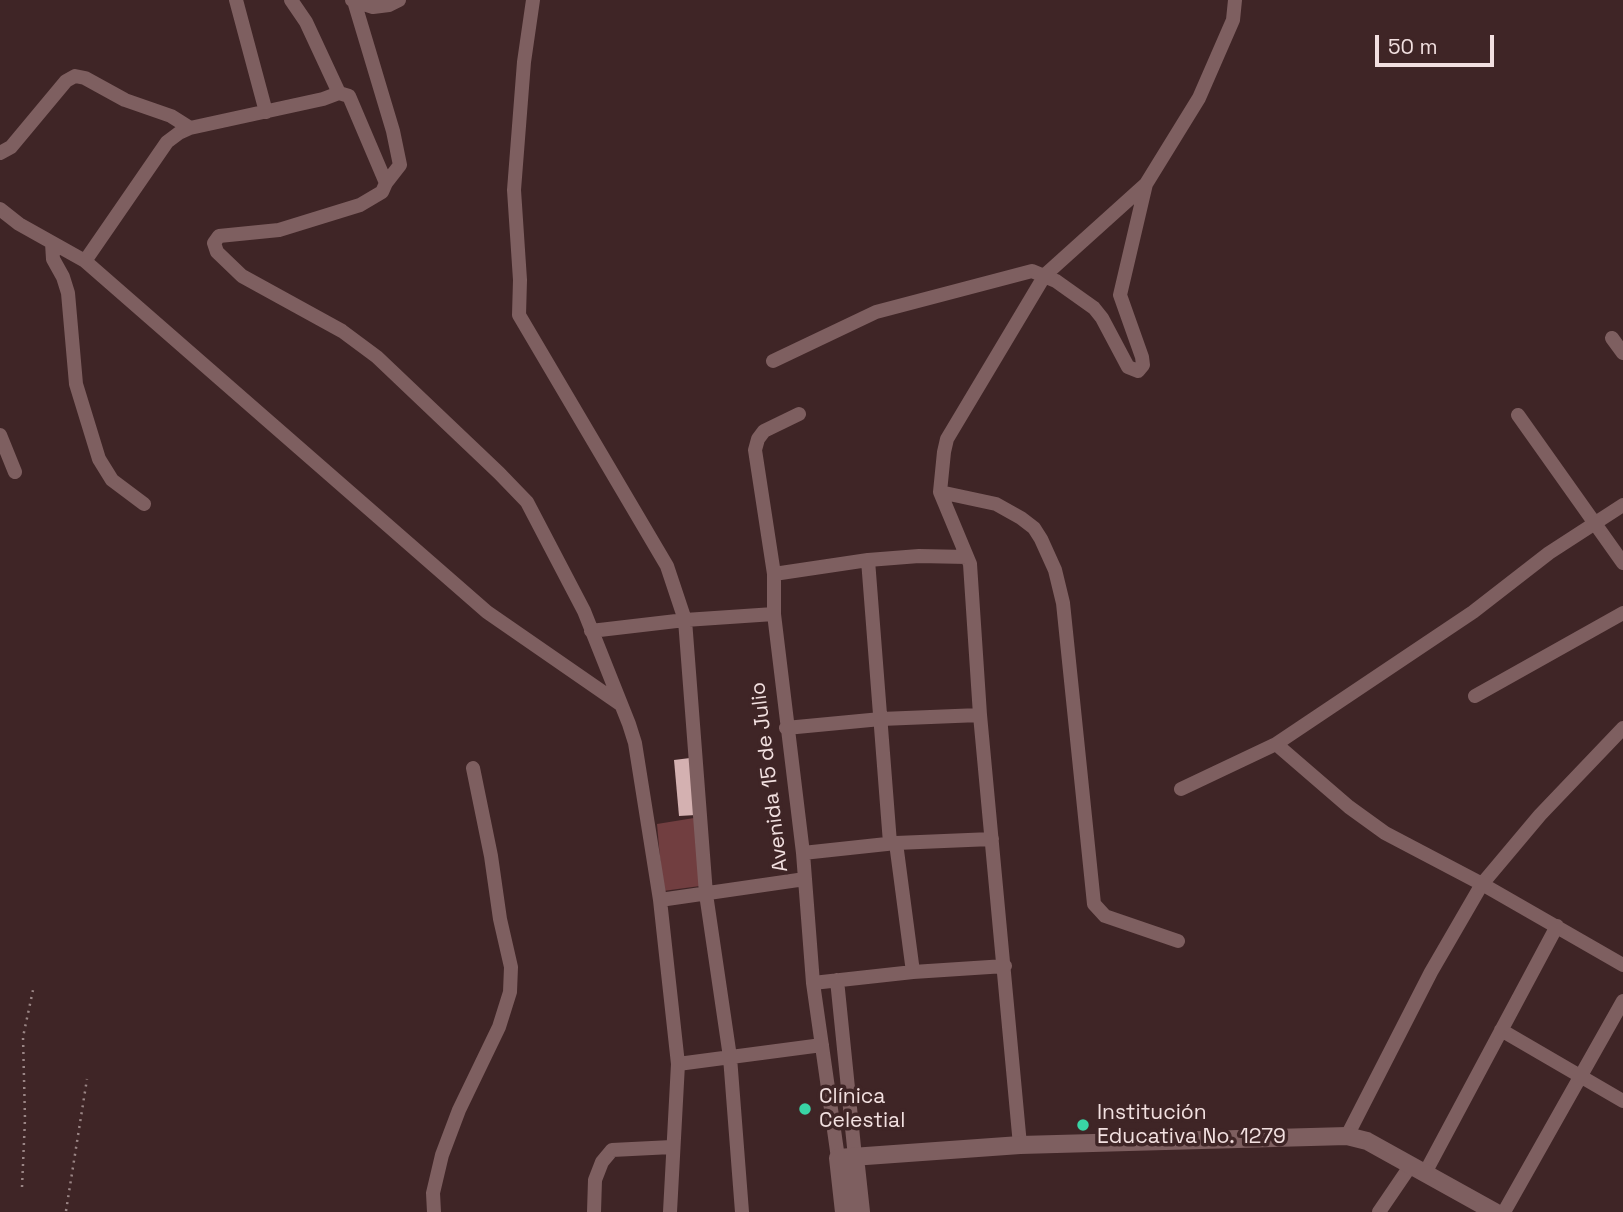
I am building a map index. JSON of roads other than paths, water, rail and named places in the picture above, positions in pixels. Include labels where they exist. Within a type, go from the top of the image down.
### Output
[{"type":"street","points":[[236,0],[267,112]]},
{"type":"street","points":[[291,0],[306,22],[340,93]]},
{"type":"street","points":[[353,1],[373,7],[389,5],[398,0]]},
{"type":"street","points":[[533,0],[524,62],[514,190],[520,280],[519,315],[667,566],[685,620],[706,894],[730,1057],[743,1212]]},
{"type":"street","points":[[1020,1145],[980,715],[970,564],[940,492],[941,465],[947,439],[1045,275],[1146,184],[1199,98],[1233,20],[1235,0]]},
{"type":"street","points":[[353,1],[393,131],[400,164],[382,191],[360,205],[279,230],[219,236],[214,243],[216,252],[242,276],[342,331],[377,357],[527,502],[584,611],[635,743],[660,900],[678,1064],[670,1212]]},
{"type":"street","points":[[0,153],[10,147],[66,81],[75,76],[85,78],[125,100],[171,116],[190,128]]},
{"type":"street","points":[[85,261],[167,142],[190,128],[340,93],[349,96],[386,183]]},
{"type":"street","points":[[774,361],[876,312],[1026,272],[1045,275],[1094,309],[1102,318],[1128,367],[1133,371],[1139,370],[1142,357],[1120,295],[1146,184]]},
{"type":"street","points":[[0,209],[19,224],[85,261],[487,612],[621,705]]},
{"type":"street","points":[[52,243],[53,259],[68,293],[76,384],[99,459],[112,480],[144,504]]},
{"type":"street","points":[[1612,338],[1623,353]]},
{"type":"street","name":"Avenida 15 de Julio","points":[[799,414],[764,431],[755,450],[774,575],[775,614],[786,728],[803,853],[813,983],[822,1045],[861,1212]]},
{"type":"street","points":[[1518,415],[1623,563]]},
{"type":"street","points":[[0,435],[15,472]]},
{"type":"street","points":[[940,492],[984,500],[1008,510],[1034,528],[1041,539],[1055,570],[1063,603],[1094,904],[1105,916],[1178,942]]},
{"type":"street","points":[[1181,789],[1276,744],[1474,612],[1549,553],[1623,505]]},
{"type":"street","points":[[774,575],[868,560],[919,556],[968,558]]},
{"type":"street","points":[[868,560],[893,843],[913,972]]},
{"type":"street","points":[[1475,696],[1623,613]]},
{"type":"street","points":[[591,631],[685,620],[775,614]]},
{"type":"street","points":[[786,728],[881,719],[980,715]]},
{"type":"street","points":[[1347,1136],[1431,972],[1482,884],[1539,815],[1622,731]]},
{"type":"street","points":[[1276,744],[1349,807],[1385,833],[1482,884],[1623,965]]},
{"type":"street","points":[[434,1212],[433,1193],[442,1154],[459,1110],[499,1027],[510,992],[510,967],[473,768]]},
{"type":"street","points":[[803,853],[893,843],[992,839]]},
{"type":"street","points":[[660,900],[805,879]]},
{"type":"street","points":[[1379,1212],[1418,1169],[1501,1030],[1557,926]]},
{"type":"street","points":[[813,983],[913,972],[1005,966]]},
{"type":"street","name":"Avenida 15 de Julio","points":[[837,980],[846,1157],[844,1212]]},
{"type":"street","points":[[1504,1212],[1623,1001]]},
{"type":"street","points":[[1501,1030],[1623,1101]]},
{"type":"street","points":[[678,1064],[822,1045]]},
{"type":"street","points":[[846,1157],[1020,1145],[1347,1136],[1367,1141],[1495,1212]]},
{"type":"street","points":[[594,1212],[595,1180],[602,1162],[612,1150],[672,1147]]},
{"type":"place","name":"Clínica Celestial","points":[[805,1109]]},
{"type":"place","name":"Institución Educativa No. 1279","points":[[1083,1125]]}]
